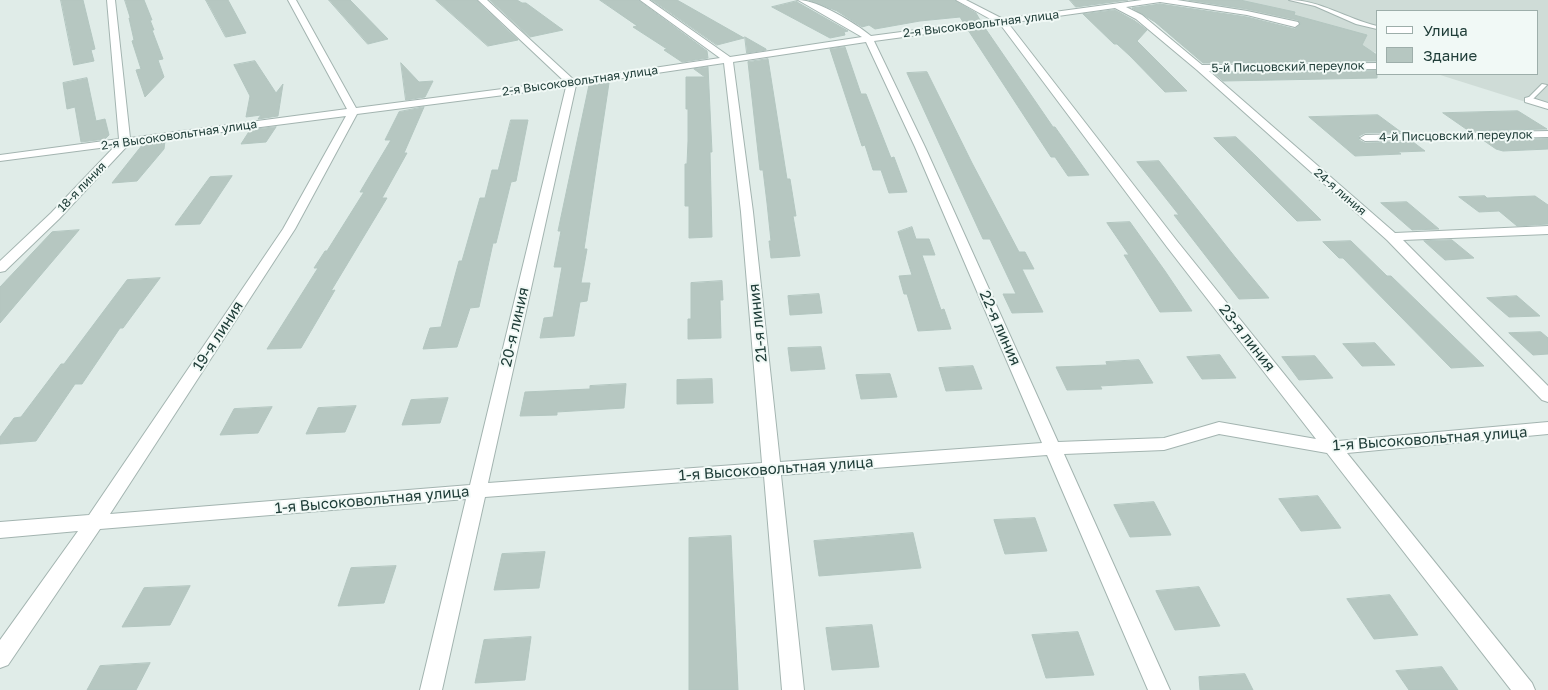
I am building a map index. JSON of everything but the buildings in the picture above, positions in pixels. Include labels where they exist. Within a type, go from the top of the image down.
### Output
[{"type":"street","points":[[111,0],[125,142]]},
{"type":"street","points":[[292,0],[353,112]]},
{"type":"street","points":[[482,0],[572,83]]},
{"type":"street","points":[[644,0],[728,60]]},
{"type":"street","points":[[802,0],[858,30],[870,39]]},
{"type":"street","name":"23-я линия","points":[[960,0],[1003,22],[1172,244],[1524,690]]},
{"type":"street","name":"2-я Высоковольтная улица","points":[[0,158],[572,83],[870,39],[1160,0],[1238,11],[1295,24]]},
{"type":"street","name":"24-я линия","points":[[1117,6],[1139,17],[1200,68],[1392,237],[1548,396]]},
{"type":"street","name":"22-я линия","points":[[870,39],[920,147],[1159,690]]},
{"type":"street","name":"21-я линия","points":[[728,60],[747,212],[793,690]]},
{"type":"street","name":"5-й Писцовский переулок","points":[[1200,68],[1376,66]]},
{"type":"street","name":"20-я линия","points":[[431,690],[572,83]]},
{"type":"street","points":[[1529,100],[1548,106]]},
{"type":"street","name":"19-я линия","points":[[0,658],[93,524],[288,229],[353,112]]},
{"type":"street","name":"4-й Писцовский переулок","points":[[1365,138],[1548,134]]},
{"type":"street","name":"18-я линия","points":[[0,268],[54,216],[125,142]]},
{"type":"street","points":[[1392,237],[1548,230]]},
{"type":"street","name":"1-я Высоковольтная улица","points":[[0,530],[93,524],[476,491],[1052,448],[1164,444],[1219,428],[1334,448],[1548,428]]},
{"type":"lane","points":[[1290,0],[1316,5],[1358,23],[1376,28]]},
{"type":"lane","points":[[1529,100],[1544,85]]},
{"type":"shaded area","points":[[1167,0],[1548,0],[1548,109],[1440,75],[1538,75],[1538,10],[1376,10],[1376,53],[1310,31],[1245,13]]}]
